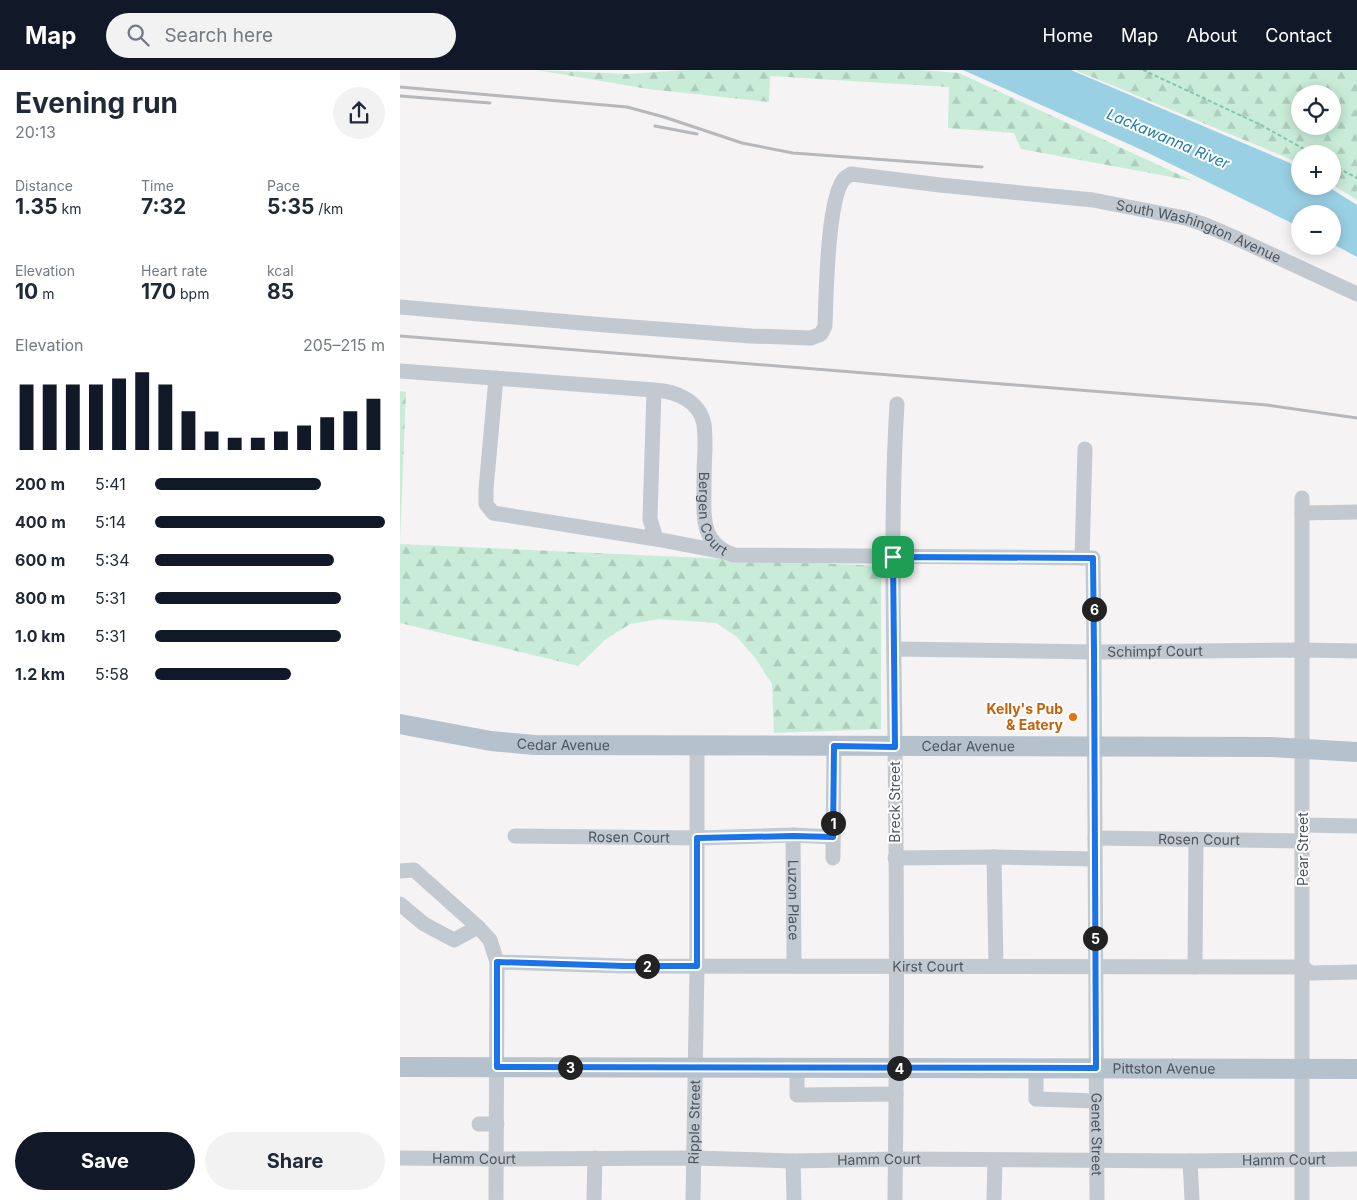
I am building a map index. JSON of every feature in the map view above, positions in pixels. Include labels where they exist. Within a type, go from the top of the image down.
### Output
[{"type":"main road","name":"Cedar Avenue","points":[[400,724],[513,744],[1271,747],[1357,752]]},
{"type":"main road","name":"Pittston Avenue","points":[[400,1067],[1357,1069]]},
{"type":"street","name":"South Washington Avenue","points":[[400,307],[751,336],[811,338],[821,334],[825,326],[829,240],[837,191],[845,177],[851,174],[1093,200],[1171,215],[1203,224],[1357,294]]},
{"type":"street","name":"Bergen Court","points":[[400,371],[654,390],[681,396],[688,400],[701,415],[704,423],[704,519],[710,538],[724,552],[734,555],[1087,558]]},
{"type":"street","points":[[496,378],[486,489],[486,504],[493,513],[724,552]]},
{"type":"street","points":[[654,390],[650,519],[656,539]]},
{"type":"street","name":"Breck Street","points":[[896,1200],[893,557],[894,457],[897,404]]},
{"type":"street","name":"Genet Street","points":[[1084,449],[1087,558],[1094,652],[1097,1200]]},
{"type":"street","name":"Pear Street","points":[[1302,1200],[1302,1069],[1306,970],[1303,840],[1302,506],[1357,512]]},
{"type":"street","name":"Schimpf Court","points":[[894,648],[1094,652],[1357,651]]},
{"type":"street","name":"Ripple Street","points":[[694,1200],[697,746]]},
{"type":"street","points":[[833,858],[834,746]]},
{"type":"street","points":[[1303,825],[1357,826]]},
{"type":"street","name":"Rosen Court","points":[[515,836],[833,837]]},
{"type":"street","name":"Luzon Place","points":[[793,836],[794,966]]},
{"type":"street","name":"Rosen Court","points":[[1095,838],[1303,840]]},
{"type":"street","points":[[1195,967],[1196,839]]},
{"type":"street","points":[[994,857],[996,966]]},
{"type":"street","points":[[895,858],[1095,859]]},
{"type":"street","points":[[400,871],[414,870],[478,927],[490,940],[497,962],[496,1200]]},
{"type":"street","points":[[1306,970],[1312,885]]},
{"type":"street","points":[[400,904],[424,924],[454,940],[478,927]]},
{"type":"street","name":"Kirst Court","points":[[497,962],[624,966],[1195,967],[1357,972]]},
{"type":"street","points":[[797,1068],[797,1095],[896,1094]]},
{"type":"street","points":[[1036,1068],[1036,1099],[1096,1101]]},
{"type":"street","points":[[479,1124],[497,1124]]},
{"type":"street","name":"Hamm Court","points":[[400,1158],[694,1158],[793,1161],[896,1159],[1190,1161],[1357,1159]]},
{"type":"street","points":[[594,1200],[595,1158]]},
{"type":"street","points":[[994,1200],[995,1160]]},
{"type":"street","points":[[793,1161],[794,1200]]},
{"type":"street","points":[[1190,1161],[1192,1200]]},
{"type":"path","points":[[1143,70],[1259,124],[1296,145]]},
{"type":"path","points":[[1341,170],[1357,178]]},
{"type":"green space","points":[[537,70],[629,74],[685,70],[921,70],[959,73],[1193,181],[1021,149],[1014,133],[948,128],[949,87],[770,76],[769,102],[648,89]]},
{"type":"green space","points":[[1075,70],[1357,70],[1357,200],[1341,190],[1341,145],[1291,145],[1291,160]]},
{"type":"green space","points":[[400,391],[406,392],[400,541]]},
{"type":"green space","points":[[400,544],[881,566],[881,729],[774,733],[772,684],[756,659],[736,636],[716,623],[659,619],[630,624],[606,639],[578,666],[400,623]]},
{"type":"water","name":"Lackawanna River","points":[[963,70],[1071,70],[1290,163],[1291,195],[1341,195],[1357,205],[1357,257],[1341,248],[1341,205],[1291,205],[1291,223],[1142,150]]},
{"type":"railway","points":[[400,87],[627,107],[664,117],[742,143],[793,153],[982,167]]},
{"type":"railway","points":[[400,96],[490,103]]},
{"type":"railway","points":[[655,126],[697,134]]},
{"type":"railway","points":[[400,336],[1267,405],[1357,418]]},
{"type":"place","name":"Kelly's Pub & Eatery","points":[[1073,717]]},
{"type":"route","points":[[893,557],[1093,558],[1096,1068],[497,1067],[497,962],[697,966],[697,838],[833,837],[834,746],[895,747],[893,557]]}]
